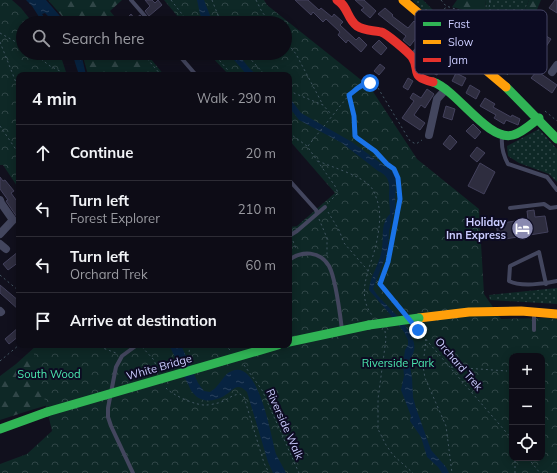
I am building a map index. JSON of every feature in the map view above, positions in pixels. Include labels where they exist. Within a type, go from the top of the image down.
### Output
[{"type":"main road","points":[[337,0],[347,8],[350,17],[356,25],[365,30],[381,31],[415,54]]},
{"type":"main road","points":[[403,0],[419,10]]},
{"type":"main road","points":[[417,74],[420,78],[427,82],[439,84],[446,89],[492,130],[502,136],[514,135],[523,131],[539,118]]},
{"type":"main road","points":[[492,74],[539,118],[557,139]]},
{"type":"main road","points":[[292,341],[369,325],[416,321],[469,312],[521,311],[557,314]]},
{"type":"main road","name":"White Bridge","points":[[0,429],[47,412],[268,348]]},
{"type":"street","points":[[552,72],[557,65]]},
{"type":"street","points":[[429,135],[437,99],[446,89]]},
{"type":"street","points":[[0,200],[13,220],[0,234]]},
{"type":"lane","points":[[131,0],[145,16]]},
{"type":"lane","points":[[183,60],[193,72]]},
{"type":"lane","points":[[502,136],[501,146],[508,164],[547,177],[557,190]]},
{"type":"lane","points":[[292,183],[317,213]]},
{"type":"lane","points":[[510,208],[538,204],[544,204],[550,208],[557,207]]},
{"type":"lane","points":[[292,233],[325,207]]},
{"type":"lane","points":[[546,284],[539,252],[510,266],[509,281],[514,284],[546,284],[557,281]]},
{"type":"lane","points":[[292,258],[298,255],[312,253],[322,258],[326,262],[332,273],[342,330]]},
{"type":"lane","points":[[534,312],[534,330]]},
{"type":"lane","points":[[132,473],[108,417],[108,408],[116,367],[122,356],[133,348]]},
{"type":"path","points":[[171,0],[184,16]]},
{"type":"path","points":[[212,0],[218,16]]},
{"type":"path","points":[[256,0],[265,16]]},
{"type":"path","points":[[441,0],[446,6],[459,10]]},
{"type":"path","points":[[489,10],[490,0]]},
{"type":"path","points":[[443,10],[446,6]]},
{"type":"path","points":[[0,33],[16,42]]},
{"type":"path","points":[[0,42],[16,82]]},
{"type":"path","points":[[292,49],[323,105],[332,115]]},
{"type":"path","points":[[42,60],[62,72]]},
{"type":"path","points":[[148,60],[158,72]]},
{"type":"path","points":[[219,60],[229,72]]},
{"type":"path","points":[[251,60],[262,72]]},
{"type":"path","points":[[547,69],[552,72]]},
{"type":"path","points":[[505,79],[508,74]]},
{"type":"path","points":[[308,146],[349,95],[365,83],[374,84],[385,98],[407,137],[414,144],[418,143]]},
{"type":"path","points":[[292,92],[323,105]]},
{"type":"path","points":[[349,95],[354,116],[355,136],[375,151],[394,169],[398,178],[400,199],[388,262],[380,284]]},
{"type":"path","points":[[0,126],[16,150]]},
{"type":"path","points":[[292,135],[308,146],[337,191],[336,196],[325,207],[339,230],[344,243],[403,312]]},
{"type":"path","points":[[318,161],[361,179],[368,184],[374,192],[380,208],[376,245],[364,285],[365,302],[373,316]]},
{"type":"path","points":[[317,213],[327,238],[328,252],[326,262]]},
{"type":"path","points":[[292,240],[296,251]]},
{"type":"path","points":[[0,275],[16,288]]},
{"type":"path","name":"Orchard Trek","points":[[416,321],[426,339],[509,435]]},
{"type":"path","points":[[385,330],[386,339],[378,399],[378,428],[386,445],[393,455],[413,473]]},
{"type":"path","points":[[426,339],[423,366],[425,378],[446,426],[452,473]]},
{"type":"path","points":[[0,361],[16,348]]},
{"type":"path","points":[[102,348],[122,356]]},
{"type":"path","points":[[144,348],[154,360],[158,371]]},
{"type":"path","points":[[228,348],[234,354]]},
{"type":"path","name":"Riverside Walk","points":[[243,364],[262,390],[299,473]]},
{"type":"path","points":[[451,367],[507,371]]},
{"type":"path","points":[[165,386],[168,390],[182,398],[204,406],[220,403],[233,394],[240,394],[244,397],[264,463],[269,473]]},
{"type":"path","points":[[515,473],[516,461]]},
{"type":"path","points":[[530,461],[540,473]]},
{"type":"green space","points":[[0,0],[12,0],[27,16],[16,16],[16,60],[62,60],[66,72],[16,72],[16,184],[3,165],[0,165]]},
{"type":"green space","points":[[48,0],[122,0],[110,11],[114,16],[62,16]]},
{"type":"green space","name":"Riverside Park","points":[[164,0],[264,0],[267,5],[281,16],[177,16]]},
{"type":"green space","points":[[412,0],[423,0],[433,10],[423,10]]},
{"type":"green space","points":[[457,0],[486,0],[485,10],[464,10],[452,7]]},
{"type":"green space","points":[[486,0],[529,0],[525,10],[485,9]]},
{"type":"green space","points":[[529,0],[541,0],[537,10],[525,10]]},
{"type":"green space","name":"Riverside Park","points":[[292,25],[370,87],[417,159],[479,209],[484,294],[501,319],[557,319],[557,473],[0,473],[0,464],[27,454],[52,431],[33,350],[35,348],[292,348],[292,227],[297,226],[335,193],[292,143],[292,72],[226,72],[215,60],[292,60]]},
{"type":"green space","points":[[84,60],[152,60],[162,72],[87,72]]},
{"type":"green space","points":[[539,129],[557,149],[557,182],[549,174],[519,163],[508,156],[507,146]]},
{"type":"green space","points":[[557,288],[557,304],[490,300],[489,295]]},
{"type":"green space","name":"South Wood","points":[[34,348],[164,348],[102,389],[0,420],[0,376]]},
{"type":"water","points":[[26,0],[46,0],[60,16],[48,16],[45,13],[42,14],[43,16],[38,16]]},
{"type":"water","points":[[197,0],[204,0],[210,16],[201,16]]},
{"type":"water","points":[[74,60],[83,60],[85,72],[78,72]]},
{"type":"water","points":[[234,60],[243,60],[254,72],[244,72]]},
{"type":"water","points":[[292,101],[301,113],[352,142],[394,173],[396,178],[395,209],[389,231],[388,250],[373,289],[410,332],[414,342],[414,351],[409,360],[413,397],[416,408],[431,450],[446,467],[449,473],[442,473],[427,457],[421,437],[410,421],[411,416],[401,390],[404,376],[403,364],[408,340],[404,332],[369,290],[381,254],[383,228],[390,214],[388,180],[382,173],[342,143],[299,120],[292,111]]},
{"type":"water","points":[[170,348],[182,348],[198,383],[204,391],[210,392],[225,375],[232,371],[241,370],[250,377],[262,402],[276,454],[286,473],[273,473],[268,462],[247,392],[240,387],[237,387],[224,396],[211,400],[203,400],[196,396],[191,390]]},
{"type":"building","points":[[145,0],[152,0],[155,3],[158,0],[162,5],[149,16],[145,11],[150,6]]},
{"type":"building","points":[[295,0],[308,0],[319,10],[321,8],[332,17],[334,14],[343,22],[340,25],[356,40],[359,37],[367,45],[361,52],[348,40],[346,43],[338,35],[340,32],[326,19],[323,22],[313,12],[311,15]]},
{"type":"building","points":[[355,0],[364,0],[376,11],[370,18],[361,10],[364,8]]},
{"type":"building","points":[[555,0],[557,0],[557,13],[549,8]]},
{"type":"building","points":[[385,8],[393,15],[392,16],[408,28],[414,21],[415,22],[415,39],[410,46],[403,40],[406,36],[378,14]]},
{"type":"building","points":[[547,36],[551,39],[547,45]]},
{"type":"building","points":[[379,40],[387,48],[381,55],[372,47]]},
{"type":"building","points":[[380,64],[385,68],[379,75],[374,71]]},
{"type":"building","points":[[456,74],[466,78],[462,86],[452,81]]},
{"type":"building","points":[[534,74],[541,74],[557,85],[552,93],[531,78]]},
{"type":"building","points":[[408,78],[413,81],[408,90],[403,87]]},
{"type":"building","points":[[470,85],[480,91],[476,99],[466,93]]},
{"type":"building","points":[[427,89],[434,94],[425,108],[421,105],[414,115],[425,123],[420,130],[402,118],[414,101],[410,98],[413,93],[421,98]]},
{"type":"building","points":[[485,98],[495,104],[493,107],[511,117],[512,115],[520,119],[518,125],[506,120],[504,124],[494,118],[496,115],[480,106]]},
{"type":"building","points":[[446,106],[455,109],[452,120],[443,117]]},
{"type":"building","points":[[473,124],[481,132],[475,139],[466,131]]},
{"type":"building","points":[[450,135],[457,142],[450,150],[443,144]]},
{"type":"building","points":[[477,147],[485,153],[477,162],[470,156]]},
{"type":"building","points":[[480,163],[495,172],[484,194],[468,186]]},
{"type":"building","points":[[0,177],[3,181],[5,180],[14,191],[11,193],[16,200],[16,216],[6,201],[8,200],[0,189]]},
{"type":"building","name":"Holiday Inn Express","points":[[534,210],[535,217],[545,216],[548,232],[499,240],[496,224],[528,219],[527,211]]},
{"type":"building","points":[[16,253],[16,264],[8,270],[3,264]]},
{"type":"building","points":[[0,285],[16,298],[16,307],[0,293]]},
{"type":"building","points":[[16,330],[16,338],[9,344],[5,339]]},
{"type":"traffic: fast","points":[[433,82],[452,95],[493,131],[503,135],[517,134],[539,118]]},
{"type":"traffic: fast","points":[[506,87],[557,139]]},
{"type":"traffic: fast","points":[[369,325],[419,318]]},
{"type":"traffic: fast","points":[[292,341],[369,325]]},
{"type":"traffic: fast","points":[[47,412],[268,348]]},
{"type":"traffic: fast","points":[[0,429],[47,412]]},
{"type":"traffic: slow","points":[[403,0],[415,10]]},
{"type":"traffic: slow","points":[[491,74],[506,87]]},
{"type":"traffic: slow","points":[[419,318],[469,312],[521,311],[557,314]]},
{"type":"traffic: jam","points":[[337,0],[341,3],[351,20],[357,26],[366,30],[381,32],[402,47],[415,62]]},
{"type":"traffic: jam","points":[[418,74],[421,78],[433,82]]},
{"type":"place","name":"Holiday Inn Express","points":[[522,228]]},
{"type":"route","points":[[370,83],[365,83],[349,95],[354,116],[355,136],[375,151],[394,169],[398,178],[400,199],[388,262],[380,284],[418,330]]}]
